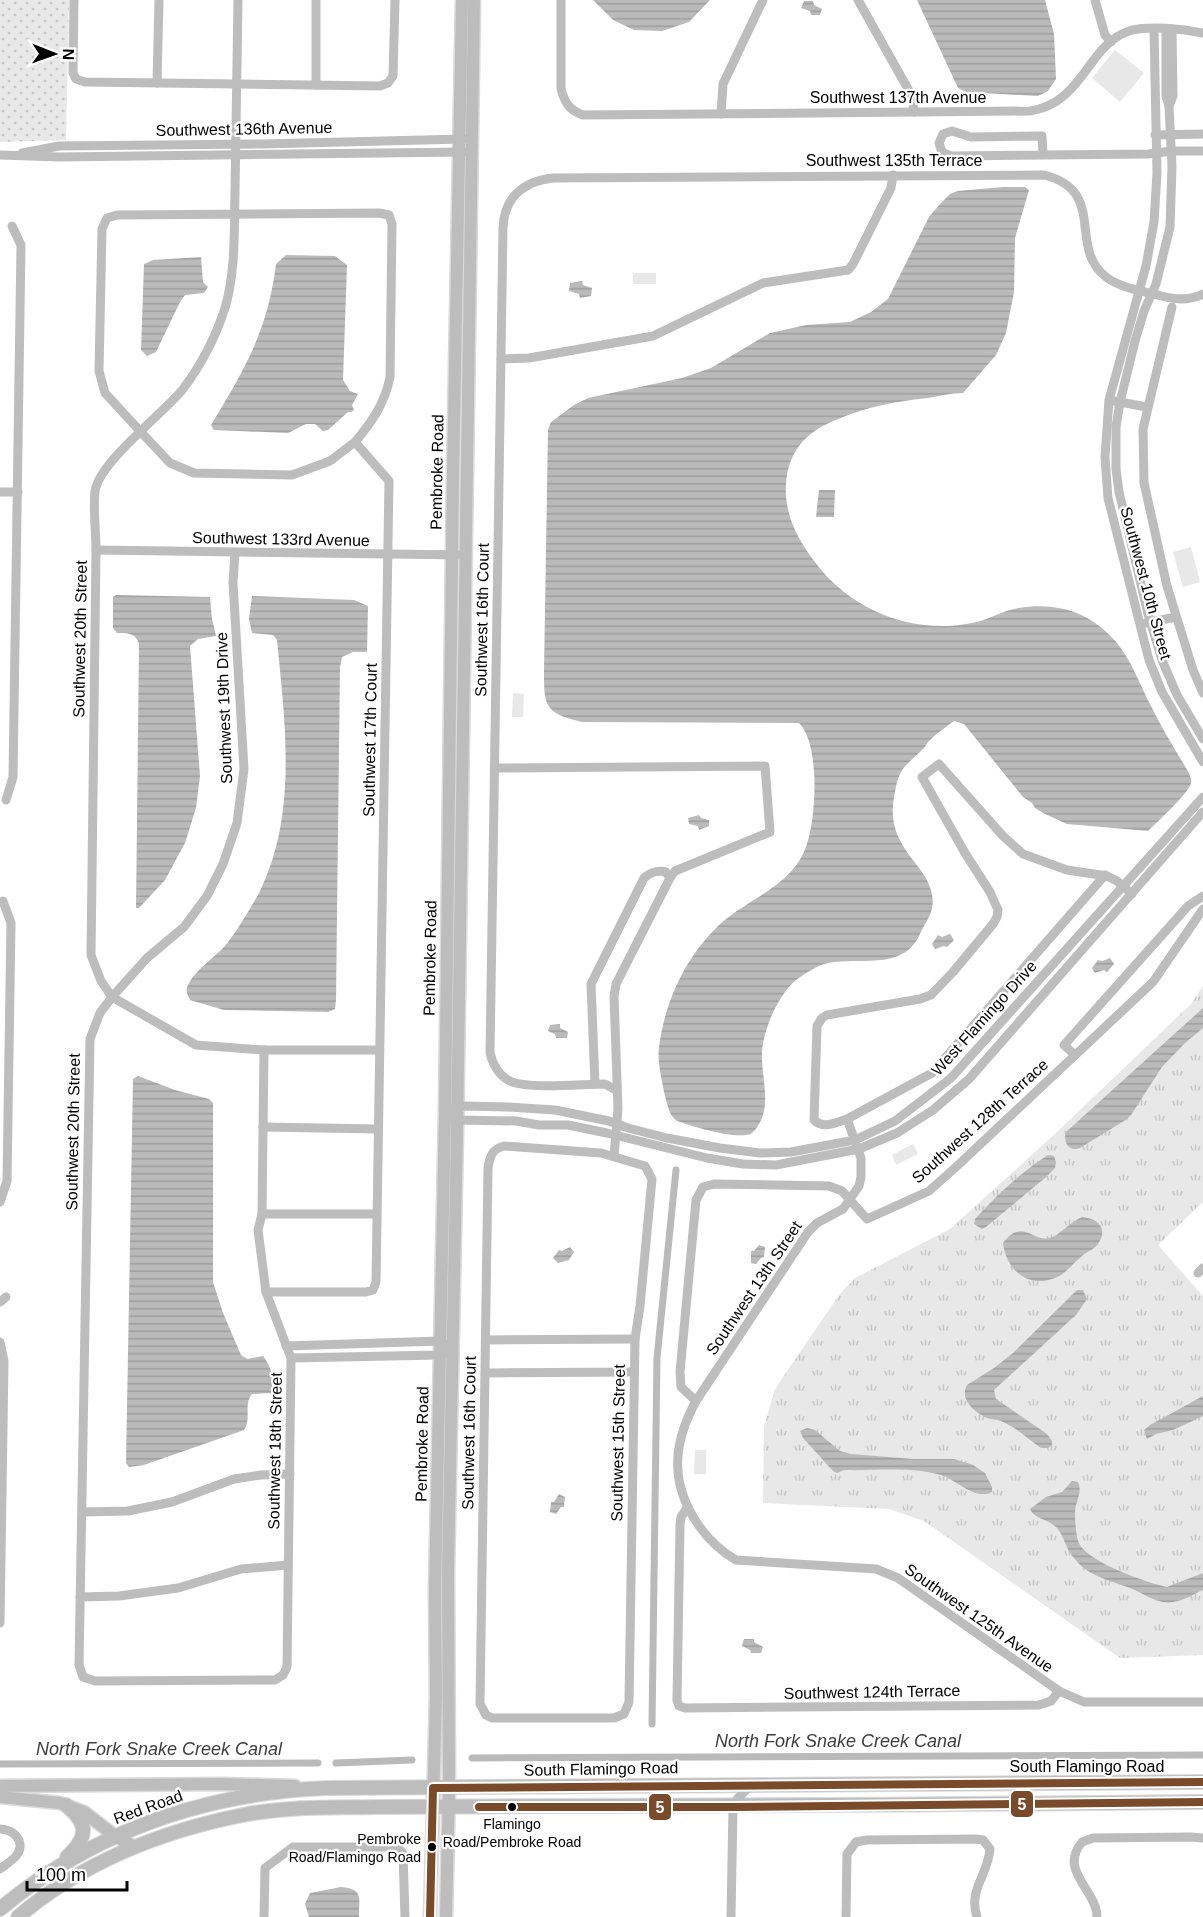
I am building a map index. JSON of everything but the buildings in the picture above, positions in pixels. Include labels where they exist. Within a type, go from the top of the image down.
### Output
[{"type":"highway","name":"South Flamingo Road","points":[[327,1788],[1203,1782]]},
{"type":"highway","name":"Red Road","points":[[0,1909],[60,1866],[115,1836],[173,1814],[242,1795],[327,1788]]},
{"type":"highway","points":[[433,1807],[733,1807],[1203,1802]]},
{"type":"highway","points":[[60,1866],[80,1842],[84,1833],[82,1822],[66,1805]]},
{"type":"highway","name":"Red Road","points":[[18,1917],[61,1886],[135,1847],[177,1831],[244,1815],[305,1808],[433,1807]]},
{"type":"main road","name":"Pembroke Road","points":[[446,1917],[449,1788],[440,1355],[466,152],[462,0]]},
{"type":"main road","name":"Pembroke Road","points":[[466,139],[474,0]]},
{"type":"main road","name":"Pembroke Road","points":[[430,1917],[436,1697],[452,1350],[457,1120],[458,555]]},
{"type":"main road","name":"South Flamingo Road","points":[[0,1786],[222,1784],[327,1788]]},
{"type":"main road","points":[[0,1797],[66,1805],[84,1812],[115,1836],[135,1847]]},
{"type":"street","points":[[74,0],[73,73],[76,79],[85,82],[380,86],[388,83],[393,76],[395,0]]},
{"type":"street","points":[[157,83],[159,0]]},
{"type":"street","points":[[140,431],[182,390],[216,333],[225,306],[232,273],[238,0]]},
{"type":"street","points":[[316,0],[316,85]]},
{"type":"street","name":"Southwest 137th Avenue","points":[[561,0],[560,72],[564,102],[573,111],[583,115],[1041,110],[1053,105],[1075,86],[1111,42],[1128,31],[1169,29],[1203,33]]},
{"type":"street","points":[[721,114],[723,84],[763,0]]},
{"type":"street","points":[[858,0],[913,99],[914,112]]},
{"type":"street","points":[[1095,0],[1105,35],[1111,42]]},
{"type":"street","name":"Southwest 10th Street","points":[[1154,29],[1157,182],[1152,243],[1109,400],[1105,447],[1108,498],[1149,660],[1162,692],[1203,762]]},
{"type":"street","name":"Southwest 10th Street","points":[[1169,29],[1173,96],[1169,106],[1172,151],[1170,227],[1156,284],[1135,341],[1120,402],[1116,447],[1119,492],[1150,622],[1162,660],[1177,694],[1203,739]]},
{"type":"street","points":[[1043,155],[1042,136],[970,137],[952,131],[943,134],[939,143],[942,152],[951,156],[1043,155],[1155,153],[1203,150]]},
{"type":"street","points":[[1155,135],[1203,134]]},
{"type":"street","name":"Southwest 136th Avenue","points":[[17,154],[38,148],[59,146],[466,139]]},
{"type":"street","name":"Southwest 136th Avenue","points":[[0,155],[59,157],[466,152]]},
{"type":"street","name":"Southwest 135th Terrace","points":[[517,192],[530,183],[553,178],[1040,174],[1060,181],[1075,193],[1082,205],[1085,217],[1091,259],[1109,279],[1139,291],[1179,299],[1194,298],[1203,294]]},
{"type":"street","points":[[501,359],[529,358],[653,336],[763,283],[848,270],[854,264],[891,188],[893,175]]},
{"type":"street","name":"Southwest 16th Court","points":[[517,192],[507,207],[503,221],[490,1053],[497,1069],[513,1082],[529,1085],[595,1084]]},
{"type":"street","points":[[379,213],[389,215],[392,224],[390,377],[387,394],[372,421],[355,442],[330,461],[292,475],[194,473],[170,463],[105,393],[99,371],[102,229],[107,218],[117,215],[234,214],[379,213]]},
{"type":"street","points":[[6,800],[13,777],[21,245],[12,226]]},
{"type":"street","points":[[1172,307],[1143,429],[1144,483],[1176,617],[1203,693]]},
{"type":"street","points":[[1109,400],[1147,407]]},
{"type":"street","name":"Southwest 20th Street","points":[[83,1677],[80,1665],[80,1597],[90,1039],[99,1013],[112,997],[100,981],[92,955],[95,489],[105,471],[140,431]]},
{"type":"street","name":"Southwest 17th Court","points":[[266,1292],[366,1292],[373,1290],[376,1282],[389,482],[355,442]]},
{"type":"street","points":[[0,492],[18,492]]},
{"type":"street","name":"Southwest 133rd Avenue","points":[[96,550],[458,555]]},
{"type":"street","name":"Southwest 19th Drive","points":[[112,997],[147,958],[184,927],[207,896],[223,864],[237,823],[244,768],[233,582],[235,553]]},
{"type":"street","points":[[1140,625],[1176,617]]},
{"type":"street","points":[[1105,875],[932,1073],[847,1119],[825,1125],[814,1120],[819,1021],[827,1015],[932,995],[997,917],[998,910],[990,892],[965,854],[922,777],[939,764],[1003,836],[1023,854],[1067,870],[1105,875],[1132,894]]},
{"type":"street","points":[[495,768],[765,766],[770,832],[675,871],[669,878],[615,988],[617,1136],[614,1156]]},
{"type":"street","name":"West Flamingo Drive","points":[[445,1112],[457,1106],[545,1110],[592,1117],[634,1130],[698,1144],[760,1153],[791,1152],[857,1144],[896,1121],[951,1078],[1203,796]]},
{"type":"street","name":"West Flamingo Drive","points":[[457,1120],[544,1121],[707,1158],[743,1164],[776,1165],[897,1133],[933,1110],[969,1079],[1203,812]]},
{"type":"street","points":[[616,1090],[605,1084],[595,1084],[591,984],[644,878],[659,870],[666,872],[669,878]]},
{"type":"street","points":[[1075,1055],[1064,1045],[1188,906],[1203,896]]},
{"type":"street","points":[[0,1202],[7,1181],[5,1046],[11,923],[3,901]]},
{"type":"street","name":"Southwest 128th Terrace","points":[[696,1401],[683,1391],[680,1372],[696,1200],[703,1187],[714,1184],[829,1186],[838,1189],[867,1219],[929,1191],[1153,982],[1203,909]]},
{"type":"street","points":[[112,997],[196,1045],[264,1050],[379,1050]]},
{"type":"street","name":"Southwest 18th Street","points":[[83,1677],[95,1681],[275,1680],[283,1676],[286,1666],[291,1358],[266,1292],[258,1230],[262,1214],[264,1050]]},
{"type":"street","points":[[516,1108],[516,1121]]},
{"type":"street","points":[[544,1121],[549,1116],[545,1110]]},
{"type":"street","points":[[445,1112],[457,1120]]},
{"type":"street","points":[[847,1119],[861,1158],[859,1186],[850,1200]]},
{"type":"street","name":"West Flamingo Drive","points":[[516,1121],[539,1125],[568,1125]]},
{"type":"street","points":[[263,1126],[378,1129]]},
{"type":"street","name":"Southwest 16th Court","points":[[486,1715],[480,1704],[480,1693],[490,1156],[493,1151],[504,1146],[614,1156]]},
{"type":"street","name":"Southwest 15th Street","points":[[486,1715],[502,1719],[604,1718],[620,1716],[629,1702],[635,1339],[652,1179],[645,1166],[614,1156]]},
{"type":"street","name":"Southwest 13th Street","points":[[687,1508],[678,1480],[678,1451],[682,1431],[696,1401],[808,1232],[817,1222],[843,1209],[850,1200]]},
{"type":"street","points":[[262,1214],[376,1214]]},
{"type":"street","points":[[486,1340],[635,1339]]},
{"type":"street","points":[[286,1346],[441,1341],[452,1350],[440,1355],[291,1358]]},
{"type":"street","points":[[0,1342],[4,1361],[0,1623]]},
{"type":"street","points":[[486,1373],[634,1372]]},
{"type":"street","points":[[83,1512],[128,1511],[172,1502],[234,1479],[261,1474],[290,1474]]},
{"type":"street","name":"Southwest 125th Avenue","points":[[687,1508],[706,1536],[728,1556],[736,1560],[876,1569],[898,1578],[1059,1691],[1084,1702],[1203,1702]]},
{"type":"street","name":"Southwest 124th Terrace","points":[[687,1508],[680,1521],[677,1700],[679,1706],[688,1708],[1039,1705],[1051,1701],[1059,1691]]},
{"type":"street","points":[[80,1597],[119,1596],[178,1588],[241,1569],[288,1565]]},
{"type":"street","points":[[731,1917],[733,1807],[738,1798],[752,1784]]},
{"type":"street","points":[[0,1829],[12,1831],[18,1838],[20,1846],[17,1855],[0,1869]]},
{"type":"street","points":[[1097,1917],[1092,1899],[1080,1882],[1076,1869],[1075,1854],[1082,1842],[1093,1838],[1203,1838]]},
{"type":"street","points":[[846,1917],[847,1854],[853,1845],[867,1840],[976,1839],[983,1840],[987,1844],[989,1856],[986,1869],[974,1895],[977,1917]]},
{"type":"street","points":[[264,1917],[265,1868],[293,1847],[397,1847],[404,1853],[405,1917]]},
{"type":"green space","points":[[0,0],[69,0],[66,140],[0,142]]},
{"type":"green space","points":[[1115,50],[1144,73],[1120,102],[1092,78]]},
{"type":"green space","points":[[633,273],[656,273],[656,284],[633,284]]},
{"type":"green space","points":[[1191,547],[1200,582],[1183,587],[1173,552]]},
{"type":"green space","points":[[513,693],[524,694],[523,717],[512,717]]},
{"type":"green space","points":[[1203,986],[1203,1202],[1158,1245],[1203,1296],[1203,1655],[1120,1658],[924,1521],[889,1509],[763,1503],[764,1427],[775,1389],[839,1295],[855,1278],[950,1229],[1056,1133],[1191,1004]]},
{"type":"green space","points":[[913,1144],[918,1154],[896,1165],[892,1155]]},
{"type":"green space","points":[[695,1450],[706,1450],[706,1474],[694,1474]]},
{"type":"shaded area","points":[[593,0],[710,0],[689,22],[662,31],[634,30],[613,20]]},
{"type":"shaded area","points":[[917,0],[1045,0],[1054,34],[1056,79],[1048,91],[1038,96],[966,92],[958,88]]},
{"type":"shaded area","points":[[804,1],[813,1],[814,5],[822,9],[820,15],[811,15],[810,11],[801,8]]},
{"type":"shaded area","points":[[1025,187],[1029,190],[1015,238],[1014,292],[1006,333],[996,355],[963,393],[876,406],[840,418],[810,434],[793,455],[787,474],[786,496],[790,518],[805,548],[832,582],[849,596],[887,616],[907,622],[950,626],[978,622],[1013,609],[1037,606],[1064,609],[1089,619],[1112,638],[1127,658],[1189,773],[1191,783],[1179,800],[1148,831],[1067,824],[1035,808],[1023,797],[964,724],[954,721],[932,738],[904,767],[895,789],[893,819],[895,827],[906,851],[924,875],[933,901],[931,913],[915,942],[905,952],[884,960],[824,964],[796,980],[783,994],[765,1034],[762,1064],[765,1106],[763,1116],[751,1134],[726,1134],[680,1122],[671,1115],[661,1078],[659,1047],[666,1013],[686,966],[706,939],[728,917],[787,876],[803,854],[808,841],[814,806],[814,767],[811,749],[799,723],[582,722],[569,719],[553,711],[546,700],[544,670],[548,430],[551,422],[588,398],[682,378],[711,368],[770,333],[806,325],[850,322],[871,312],[888,299],[929,217],[950,194],[958,191]]},
{"type":"shaded area","points":[[286,255],[335,256],[347,265],[343,380],[350,391],[358,394],[352,405],[354,410],[348,412],[328,430],[323,431],[315,424],[306,424],[288,433],[214,430],[211,425],[244,367],[261,329],[276,264]]},
{"type":"shaded area","points":[[201,257],[203,282],[208,287],[204,293],[185,295],[156,352],[147,356],[141,350],[144,264],[153,260]]},
{"type":"shaded area","points":[[582,281],[583,285],[592,288],[591,296],[580,298],[579,294],[569,291],[570,283]]},
{"type":"shaded area","points":[[819,490],[835,490],[834,517],[816,517]]},
{"type":"shaded area","points":[[116,595],[210,597],[216,636],[198,639],[190,646],[200,776],[196,808],[185,843],[165,880],[139,908],[136,908],[139,644],[134,636],[117,633],[113,628],[113,597]]},
{"type":"shaded area","points":[[252,596],[354,600],[368,606],[367,652],[353,652],[342,657],[340,667],[336,1000],[335,1009],[328,1012],[224,1010],[190,1000],[187,993],[193,977],[229,941],[259,893],[271,863],[279,832],[286,768],[277,640],[273,635],[252,633],[249,619]]},
{"type":"shaded area","points":[[699,815],[709,820],[709,826],[699,830],[698,826],[689,824],[688,818]]},
{"type":"shaded area","points":[[950,934],[954,940],[947,947],[935,949],[932,944],[938,935],[942,937]]},
{"type":"shaded area","points":[[1110,958],[1114,964],[1107,972],[1104,970],[1095,973],[1092,968],[1098,960]]},
{"type":"shaded area","points":[[1203,1008],[1203,1028],[1162,1067],[1131,1115],[1080,1148],[1070,1148],[1065,1140],[1066,1132]]},
{"type":"shaded area","points":[[560,1024],[560,1028],[568,1032],[567,1038],[556,1038],[555,1034],[548,1031],[550,1025]]},
{"type":"shaded area","points":[[138,1076],[175,1090],[209,1099],[213,1103],[213,1282],[241,1355],[247,1359],[263,1356],[270,1369],[273,1383],[271,1393],[252,1394],[249,1398],[244,1430],[144,1465],[129,1467],[126,1463],[133,1079]]},
{"type":"shaded area","points":[[1048,1155],[1054,1156],[1056,1162],[1055,1168],[1045,1178],[986,1227],[982,1229],[974,1224],[975,1219],[1001,1193]]},
{"type":"shaded area","points":[[1082,1217],[1092,1219],[1100,1225],[1101,1238],[1095,1247],[1063,1274],[1045,1281],[1035,1281],[1020,1274],[1008,1261],[1003,1243],[1016,1232],[1022,1231],[1044,1239],[1050,1238]]},
{"type":"shaded area","points":[[759,1245],[765,1247],[764,1257],[756,1264],[751,1263],[751,1251]]},
{"type":"shaded area","points":[[570,1247],[574,1252],[569,1260],[558,1263],[553,1258],[559,1250]]},
{"type":"shaded area","points":[[1077,1290],[1083,1290],[1087,1299],[1076,1315],[994,1390],[996,1399],[1047,1434],[1052,1445],[1048,1448],[1041,1448],[1010,1425],[987,1418],[977,1412],[966,1400],[965,1390],[967,1385],[1013,1353]]},
{"type":"shaded area","points":[[1203,1396],[1203,1416],[1147,1439],[1144,1430],[1150,1425]]},
{"type":"shaded area","points":[[807,1428],[815,1430],[840,1451],[851,1454],[913,1459],[954,1459],[973,1465],[985,1473],[992,1492],[979,1494],[941,1475],[929,1472],[844,1470],[837,1473],[803,1438],[800,1431]]},
{"type":"shaded area","points":[[1072,1481],[1078,1482],[1079,1486],[1075,1513],[1076,1530],[1080,1545],[1086,1552],[1120,1571],[1167,1587],[1203,1573],[1203,1590],[1185,1599],[1162,1602],[1086,1570],[1071,1555],[1056,1527],[1035,1515],[1030,1509],[1046,1497],[1062,1492]]},
{"type":"shaded area","points":[[559,1494],[565,1497],[564,1507],[561,1507],[556,1514],[550,1512],[551,1502],[554,1502]]},
{"type":"shaded area","points":[[744,1639],[754,1639],[754,1642],[763,1647],[761,1653],[751,1653],[742,1646]]},
{"type":"shaded area","points":[[341,1887],[357,1892],[359,1917],[309,1917],[305,1904],[310,1893]]},
{"type":"waterway","points":[[652,1724],[657,1358],[676,1170]]},
{"type":"waterway","name":"North Fork Snake Creek Canal","points":[[472,1758],[1203,1755]]},
{"type":"waterway","name":"North Fork Snake Creek Canal","points":[[336,1763],[412,1760]]},
{"type":"waterway","name":"North Fork Snake Creek Canal","points":[[0,1764],[318,1763]]},
{"type":"transit line","name":"5","points":[[430,1917],[433,1788],[1203,1782]]},
{"type":"transit line","name":"5","points":[[479,1807],[1203,1802]]},
{"type":"place","name":"Flamingo Road/Pembroke Road","points":[[512,1807]]},
{"type":"place","name":"Pembroke Road/Flamingo Road","points":[[432,1847]]}]
